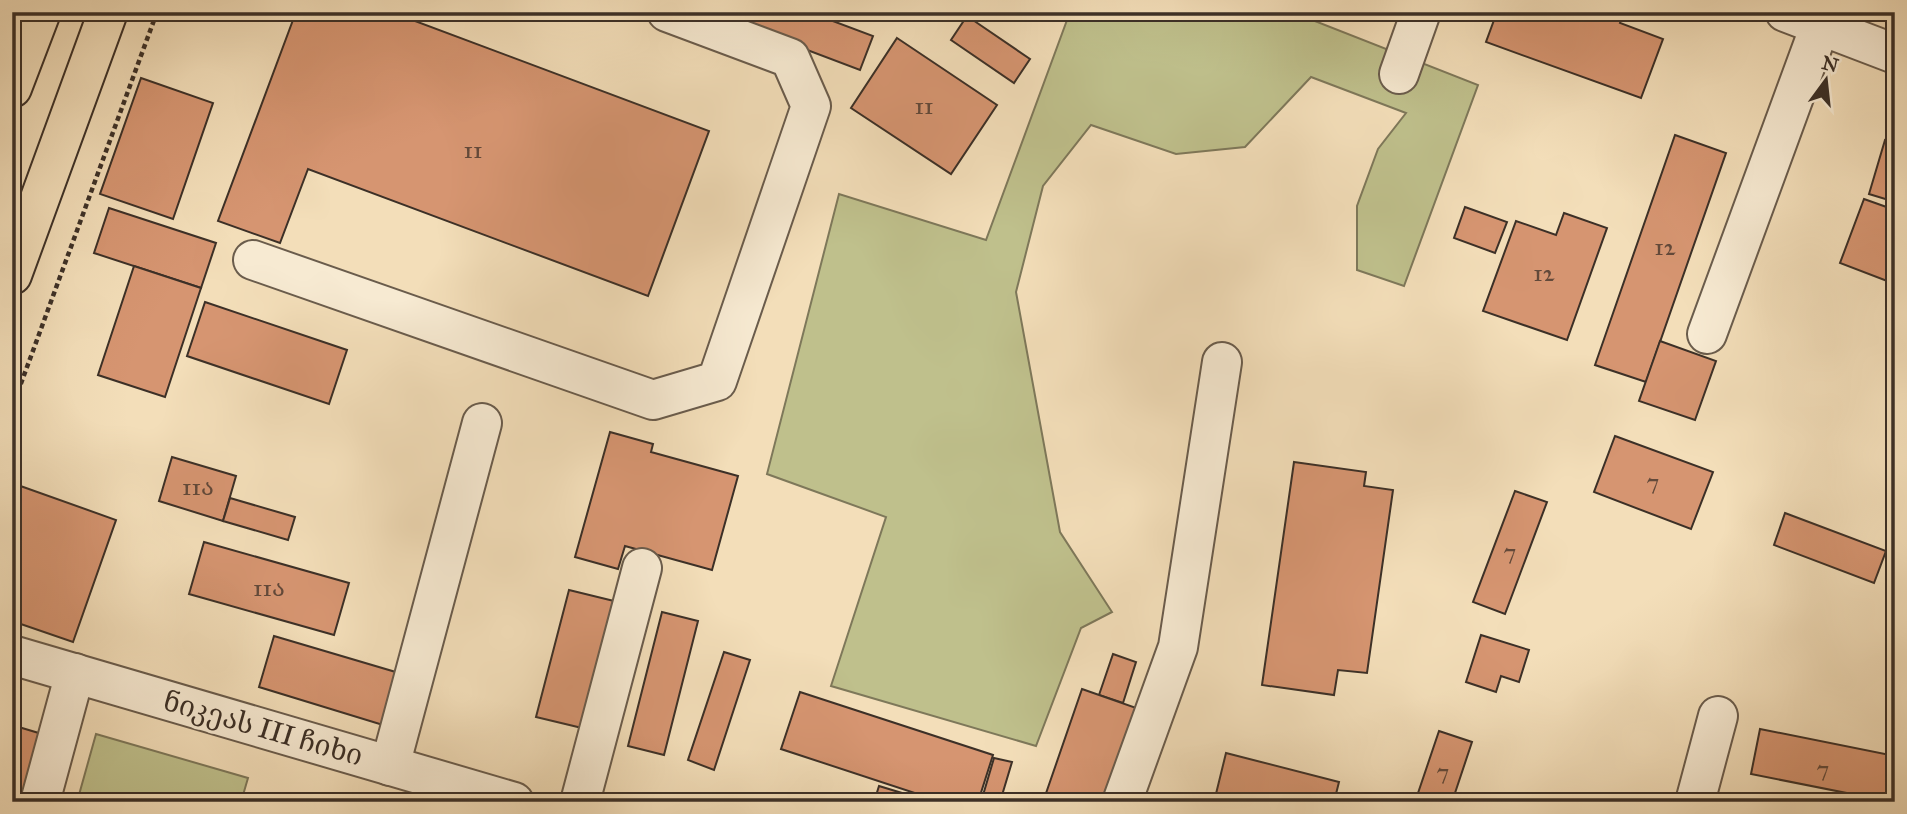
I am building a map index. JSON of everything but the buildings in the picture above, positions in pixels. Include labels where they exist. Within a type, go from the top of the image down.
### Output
[{"type":"main road","points":[[12,89],[41,12]]},
{"type":"main road","points":[[12,275],[108,12]]},
{"type":"street","points":[[253,260],[653,400],[717,381],[811,106],[790,58],[667,12]]},
{"type":"street","points":[[1399,74],[1422,12]]},
{"type":"street","points":[[1707,334],[1803,19],[1895,54]]},
{"type":"street","points":[[1122,802],[1178,648],[1222,362]]},
{"type":"street","points":[[390,766],[482,423]]},
{"type":"street","points":[[580,802],[642,568]]},
{"type":"street","name":"ნიკეას III ჩიხი","points":[[12,655],[514,802]]},
{"type":"street","points":[[40,802],[75,673]]},
{"type":"street","points":[[1695,802],[1718,716]]},
{"type":"path","points":[[12,408],[157,12]]},
{"type":"green space","points":[[1070,12],[1292,12],[1478,85],[1404,286],[1357,270],[1357,206],[1378,149],[1406,113],[1311,77],[1245,147],[1176,154],[1091,125],[1043,186],[1016,292],[1060,532],[1112,612],[1081,628],[1036,746],[831,686],[886,517],[767,474],[839,194],[986,240]]},
{"type":"green space","points":[[96,734],[248,778],[241,802],[77,802]]}]
